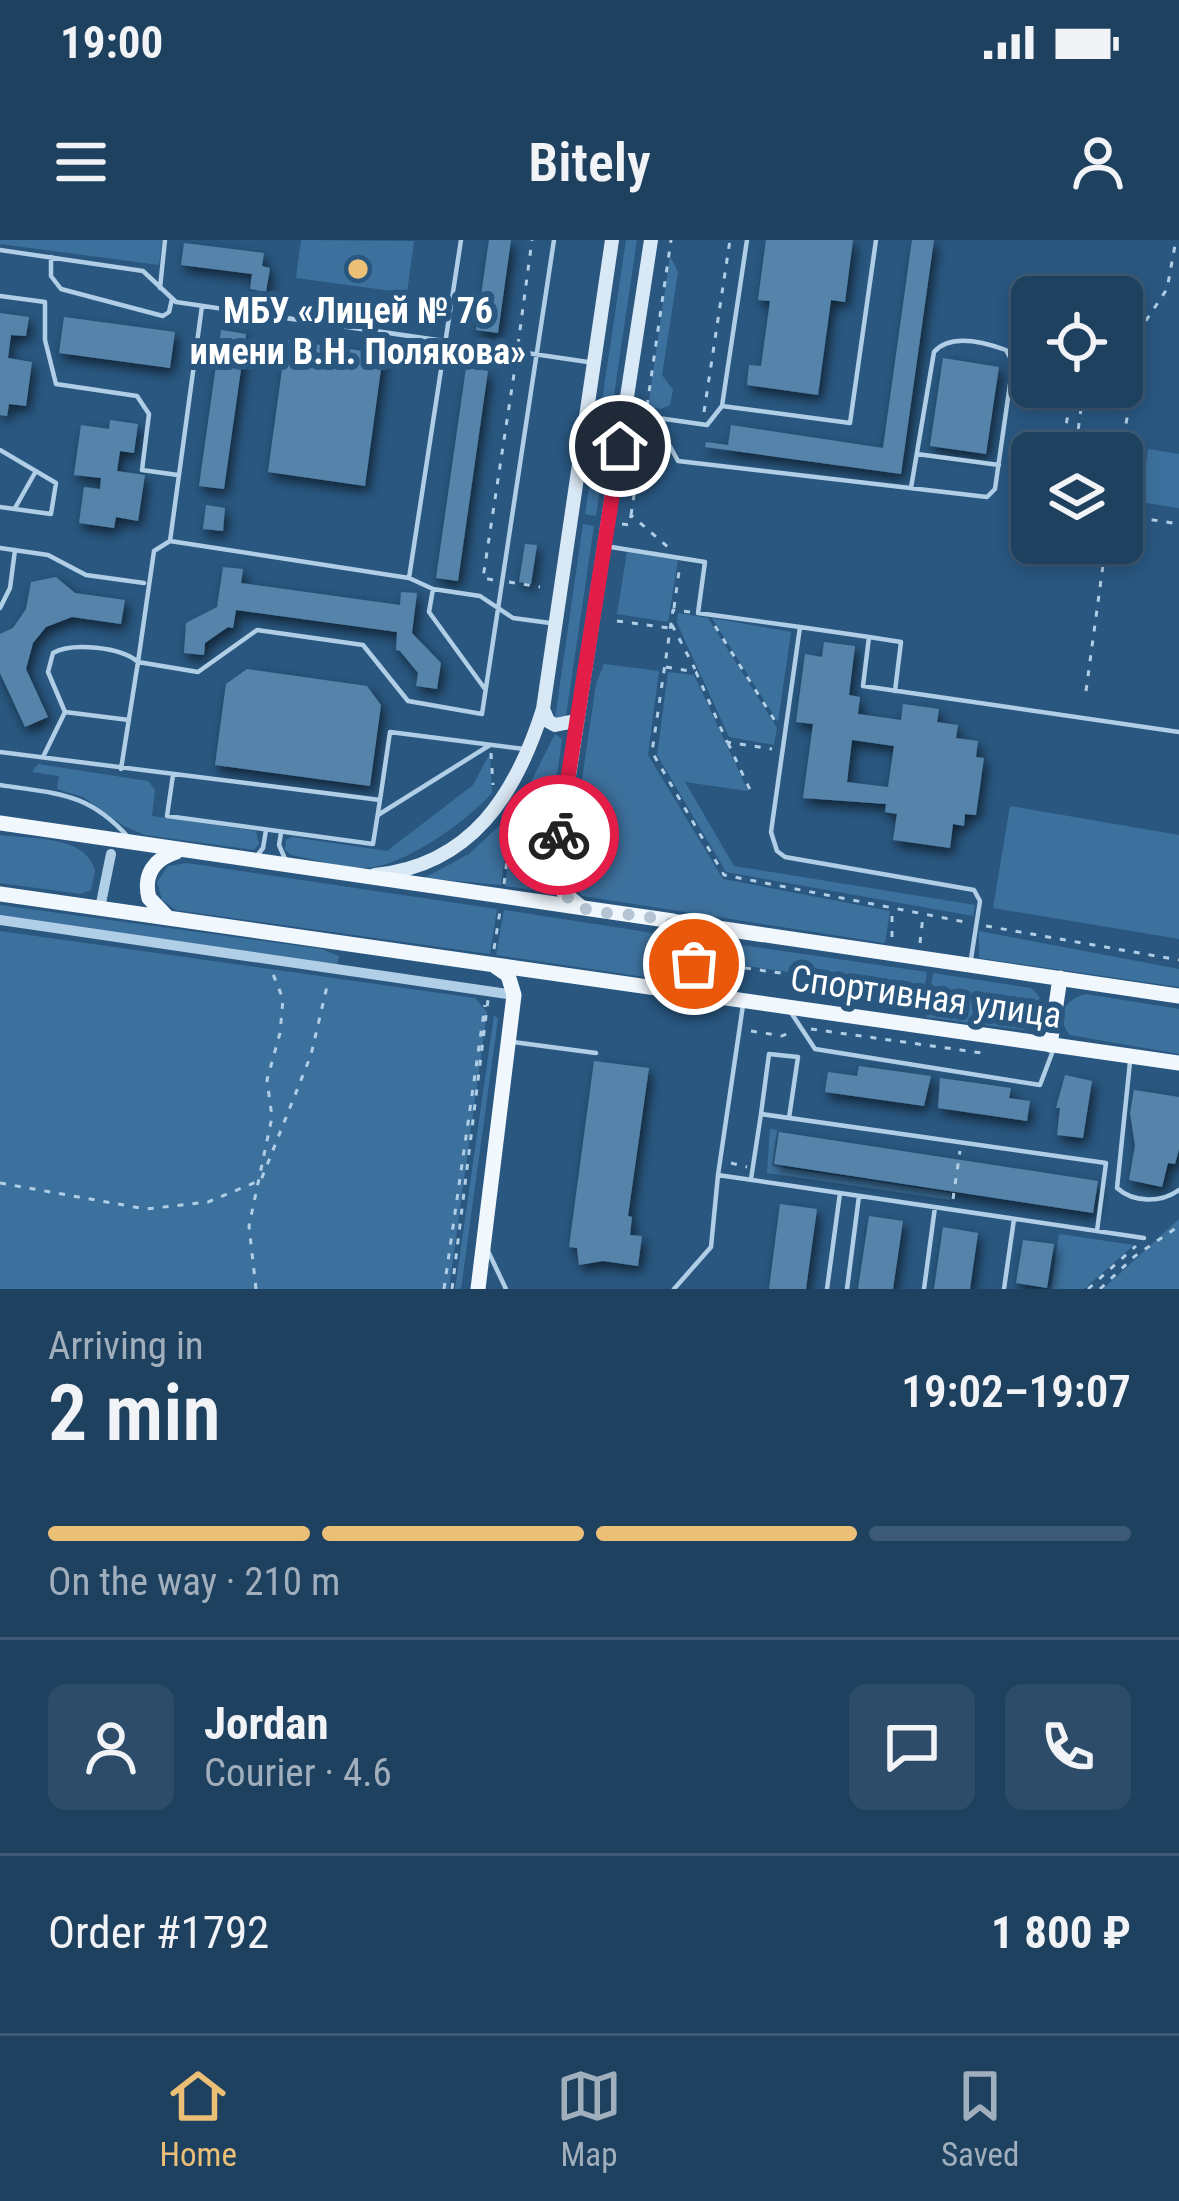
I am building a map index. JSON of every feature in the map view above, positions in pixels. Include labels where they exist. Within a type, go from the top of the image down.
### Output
[{"type":"main road","points":[[346,876],[401,871],[470,835],[503,801],[530,750],[543,709],[612,240]]},
{"type":"main road","points":[[587,910],[563,892],[555,867],[650,240]]},
{"type":"main road","points":[[543,709],[555,725],[575,721]]},
{"type":"main road","name":"Спортивная улица","points":[[0,823],[1179,996]]},
{"type":"main road","points":[[168,918],[149,898],[146,888],[151,869],[165,856],[191,852]]},
{"type":"main road","name":"Спортивная улица","points":[[0,894],[1179,1063]]},
{"type":"main road","points":[[665,988],[688,973],[696,954],[694,941],[673,921]]},
{"type":"main road","points":[[478,1289],[514,995],[508,975],[492,964]]},
{"type":"main road","points":[[514,995],[527,979],[548,973]]},
{"type":"main road","points":[[1053,1046],[1060,978]]},
{"type":"street","points":[[100,908],[111,854]]},
{"type":"street","points":[[0,920],[514,995]]},
{"type":"lane","points":[[160,288],[165,240]]},
{"type":"lane","points":[[410,578],[461,240]]},
{"type":"lane","points":[[42,758],[65,712],[48,672],[58,648],[129,654],[138,662],[198,672],[257,630],[363,645],[407,701],[482,714],[554,240]]},
{"type":"lane","points":[[624,413],[707,425],[722,406],[747,240]]},
{"type":"lane","points":[[722,406],[850,423],[875,240]]},
{"type":"lane","points":[[0,250],[143,271],[172,299],[202,306],[593,363]]},
{"type":"lane","points":[[51,257],[51,276],[61,289],[163,316],[172,299]]},
{"type":"lane","points":[[0,296],[44,302],[45,340],[56,384],[137,396],[149,414],[142,470],[178,475]]},
{"type":"lane","points":[[170,542],[202,306]]},
{"type":"lane","points":[[650,417],[678,461],[911,488],[993,495],[1011,355],[998,346],[955,340],[939,344],[934,352],[911,488]]},
{"type":"lane","points":[[0,450],[56,483],[51,514],[0,506]]},
{"type":"lane","points":[[917,454],[999,465]]},
{"type":"lane","points":[[15,509],[36,471]]},
{"type":"lane","points":[[121,769],[154,551],[170,542],[410,578],[433,589],[480,596],[513,618],[556,624]]},
{"type":"lane","points":[[605,546],[705,562],[698,613],[901,642],[895,691]]},
{"type":"lane","points":[[0,548],[48,556],[86,575],[147,584]]},
{"type":"lane","points":[[0,608],[10,588],[15,550]]},
{"type":"lane","points":[[433,589],[429,612],[485,689]]},
{"type":"lane","points":[[800,627],[771,832],[777,851],[785,857],[970,888],[980,901],[970,964]]},
{"type":"lane","points":[[869,637],[863,686],[1179,732]]},
{"type":"lane","points":[[65,712],[129,720]]},
{"type":"lane","points":[[173,775],[167,817],[373,844],[391,732],[530,750]]},
{"type":"lane","points":[[377,816],[490,745]]},
{"type":"lane","points":[[0,752],[380,800]]},
{"type":"lane","points":[[0,785],[85,802],[106,813],[133,842]]},
{"type":"lane","points":[[247,861],[259,856],[266,830]]},
{"type":"lane","points":[[281,832],[281,855],[295,868]]},
{"type":"lane","points":[[674,1289],[712,1247],[744,1000]]},
{"type":"lane","points":[[787,1006],[815,1048],[1040,1084],[1053,1046]]},
{"type":"lane","points":[[507,1041],[596,1053]]},
{"type":"lane","points":[[752,1179],[770,1054],[798,1058],[789,1118]]},
{"type":"lane","points":[[1130,1056],[1117,1188],[1127,1196],[1157,1200],[1179,1190]]},
{"type":"lane","points":[[761,1114],[1106,1163],[1097,1231]]},
{"type":"lane","points":[[718,1174],[1144,1238]]},
{"type":"lane","points":[[826,1289],[839,1193]]},
{"type":"lane","points":[[847,1289],[860,1196]]},
{"type":"lane","points":[[924,1289],[935,1207]]},
{"type":"lane","points":[[1004,1289],[1014,1219]]},
{"type":"lane","points":[[484,1243],[506,1289]]},
{"type":"path","points":[[483,578],[532,240]]},
{"type":"path","points":[[632,515],[650,417],[671,240]]},
{"type":"path","points":[[704,412],[730,240]]},
{"type":"path","points":[[1125,432],[1143,325],[1167,289],[1176,240]]},
{"type":"path","points":[[1065,432],[1071,393],[1078,389],[1083,394],[1078,432]]},
{"type":"path","points":[[1143,518],[1179,524]]},
{"type":"path","points":[[1086,691],[1103,564]]},
{"type":"path","points":[[698,613],[674,610],[652,752],[724,875],[1179,961]]},
{"type":"path","points":[[707,614],[784,736]]},
{"type":"path","points":[[617,621],[671,626]]},
{"type":"path","points":[[671,626],[751,792]]},
{"type":"path","points":[[664,667],[696,672]]},
{"type":"path","points":[[728,742],[782,751]]},
{"type":"path","points":[[490,745],[493,792],[514,811],[492,964]]},
{"type":"path","points":[[892,909],[892,941]]},
{"type":"path","points":[[919,945],[923,914]]},
{"type":"path","points":[[911,944],[935,947]]},
{"type":"path","points":[[256,1289],[249,1226],[272,1117],[267,1080],[284,999],[271,960]]},
{"type":"path","points":[[0,1183],[146,1209],[208,1202],[261,1180],[311,1055],[329,968]]},
{"type":"path","points":[[745,968],[928,994]]},
{"type":"path","points":[[444,1289],[488,991]]},
{"type":"path","points":[[452,1289],[488,991]]},
{"type":"path","points":[[751,1031],[782,1036],[800,1027],[982,1053]]},
{"type":"path","points":[[952,1210],[960,1151]]},
{"type":"path","points":[[1100,1289],[1135,1256],[1179,1226]]},
{"type":"path","points":[[1088,1289],[1144,1238]]},
{"type":"shaded area","points":[[0,240],[162,240],[159,265],[0,244]]},
{"type":"shaded area","points":[[301,240],[414,241],[407,293],[296,278]]},
{"type":"shaded area","points":[[626,240],[637,240],[596,516],[585,514]]},
{"type":"shaded area","points":[[670,256],[678,272],[662,375],[673,390],[670,405],[661,409],[648,407]]},
{"type":"shaded area","points":[[1148,449],[1179,454],[1179,508],[1143,502]]},
{"type":"shaded area","points":[[583,524],[594,526],[566,716],[555,718]]},
{"type":"shaded area","points":[[627,552],[678,560],[668,622],[617,614]]},
{"type":"shaded area","points":[[678,613],[708,618],[777,728],[774,745],[729,737],[677,623]]},
{"type":"shaded area","points":[[712,618],[791,632],[778,722]]},
{"type":"shaded area","points":[[604,664],[659,671],[648,755],[723,879],[890,911],[885,943],[582,896],[571,881],[569,868],[596,684]]},
{"type":"shaded area","points":[[668,672],[694,675],[748,791],[685,782],[734,866],[975,905],[973,916],[726,872],[657,755]]},
{"type":"shaded area","points":[[555,734],[562,739],[541,891],[505,886],[515,813]]},
{"type":"shaded area","points":[[490,753],[492,793],[454,827],[405,857],[374,867],[354,867],[285,850],[286,840],[292,837],[387,851],[473,785]]},
{"type":"shaded area","points":[[38,764],[148,781],[155,790],[152,816],[256,831],[259,844],[254,850],[145,835],[83,797],[57,789],[59,776],[32,772]]},
{"type":"shaded area","points":[[1010,806],[1179,835],[1179,939],[993,908]]},
{"type":"shaded area","points":[[510,816],[501,885],[424,878],[469,854]]},
{"type":"shaded area","points":[[0,835],[56,841],[81,851],[95,871],[91,890],[80,894],[0,883]]},
{"type":"shaded area","points":[[187,863],[497,909],[490,954],[176,910],[162,900],[157,882],[168,866]]},
{"type":"shaded area","points":[[0,905],[321,949],[339,956],[337,966],[0,918]]},
{"type":"shaded area","points":[[504,910],[672,936],[683,943],[687,962],[677,976],[658,979],[496,955]]},
{"type":"shaded area","points":[[0,931],[475,998],[487,1012],[449,1289],[0,1289]]},
{"type":"shaded area","points":[[979,931],[1179,969],[1179,987],[979,958]]},
{"type":"shaded area","points":[[727,943],[927,972],[924,992],[747,966],[726,989],[693,984],[712,950]]},
{"type":"shaded area","points":[[933,973],[1031,988],[1039,996],[1042,1013],[1036,1024],[1024,1030],[926,1017]]},
{"type":"shaded area","points":[[1086,994],[1179,1009],[1179,1054],[1070,1035],[1063,1022],[1064,1010]]},
{"type":"shaded area","points":[[494,1015],[498,1019],[461,1289],[455,1289]]},
{"type":"shaded area","points":[[770,1129],[777,1130],[772,1166],[951,1193],[950,1200],[767,1173]]},
{"type":"shaded area","points":[[1179,1219],[1179,1289],[1103,1289]]},
{"type":"shaded area","points":[[1059,1234],[1134,1245],[1084,1289],[1051,1289]]},
{"type":"building","points":[[489,240],[511,240],[498,333],[476,330]]},
{"type":"building","points":[[766,240],[853,240],[845,302],[831,300],[818,395],[747,385],[749,365],[761,366],[770,301],[758,300]]},
{"type":"building","points":[[912,240],[934,240],[901,474],[705,447],[706,442],[728,445],[731,425],[883,448]]},
{"type":"building","points":[[184,243],[264,253],[262,266],[270,268],[266,292],[250,289],[252,274],[181,265]]},
{"type":"building","points":[[0,313],[29,317],[26,336],[11,335],[8,358],[32,362],[26,406],[9,404],[7,416],[0,415]]},
{"type":"building","points":[[64,317],[175,332],[170,368],[59,353]]},
{"type":"building","points":[[221,330],[246,334],[224,489],[199,486]]},
{"type":"building","points":[[286,340],[383,354],[365,486],[268,472]]},
{"type":"building","points":[[943,358],[999,367],[986,454],[930,446]]},
{"type":"building","points":[[466,368],[488,371],[458,581],[436,578]]},
{"type":"building","points":[[110,420],[138,424],[134,453],[120,451],[117,471],[145,475],[138,521],[116,517],[114,528],[79,523],[84,487],[100,489],[101,478],[74,475],[81,425],[109,429]]},
{"type":"building","points":[[206,505],[225,508],[223,531],[203,529]]},
{"type":"building","points":[[525,544],[537,545],[531,584],[519,582]]},
{"type":"building","points":[[223,567],[243,569],[241,583],[400,605],[401,592],[417,593],[412,633],[441,663],[437,689],[416,686],[418,673],[396,650],[397,632],[236,610],[233,628],[205,643],[204,655],[184,653],[186,623],[217,607]]},
{"type":"building","points":[[56,577],[75,593],[125,600],[121,624],[72,617],[46,627],[33,643],[26,669],[48,717],[25,727],[0,673],[0,634],[13,628],[26,609],[31,582]]},
{"type":"building","points":[[824,642],[855,646],[849,695],[860,697],[858,714],[901,720],[903,704],[939,709],[937,722],[958,725],[956,738],[978,741],[976,757],[984,758],[976,815],[965,814],[964,826],[953,824],[950,848],[893,840],[897,814],[885,812],[886,804],[803,798],[813,724],[796,722],[805,654],[822,657]],"holes":[[[852,740],[894,746],[888,787],[847,782]]]},
{"type":"building","points":[[247,669],[367,686],[381,705],[370,786],[215,765],[226,684]]},
{"type":"building","points":[[594,1061],[649,1068],[628,1216],[632,1217],[630,1235],[642,1236],[638,1266],[603,1261],[579,1265],[577,1248],[569,1247]]},
{"type":"building","points":[[859,1066],[931,1076],[924,1106],[825,1092],[828,1072],[857,1076]]},
{"type":"building","points":[[1065,1075],[1092,1081],[1083,1138],[1057,1135],[1060,1108],[1056,1108]]},
{"type":"building","points":[[940,1078],[1011,1088],[1009,1098],[1030,1101],[1027,1121],[938,1108]]},
{"type":"building","points":[[1134,1090],[1179,1097],[1179,1149],[1175,1164],[1168,1163],[1162,1187],[1129,1180],[1135,1146],[1130,1113]]},
{"type":"building","points":[[779,1132],[1098,1181],[1093,1213],[774,1164]]},
{"type":"building","points":[[780,1204],[817,1209],[806,1289],[769,1289]]},
{"type":"building","points":[[869,1216],[903,1221],[893,1289],[858,1289]]},
{"type":"building","points":[[943,1227],[978,1233],[970,1289],[934,1289]]},
{"type":"building","points":[[1023,1240],[1054,1244],[1047,1288],[1016,1283]]},
{"type":"way so far","points":[[559,835],[556,880],[570,900],[587,910],[673,921],[694,941],[694,964]]},
{"type":"place","name":"МБУ «Лицей № 76 имени В.Н. Полякова»","points":[[358,269]]},
{"type":"route","points":[[559,835],[620,446]]}]
